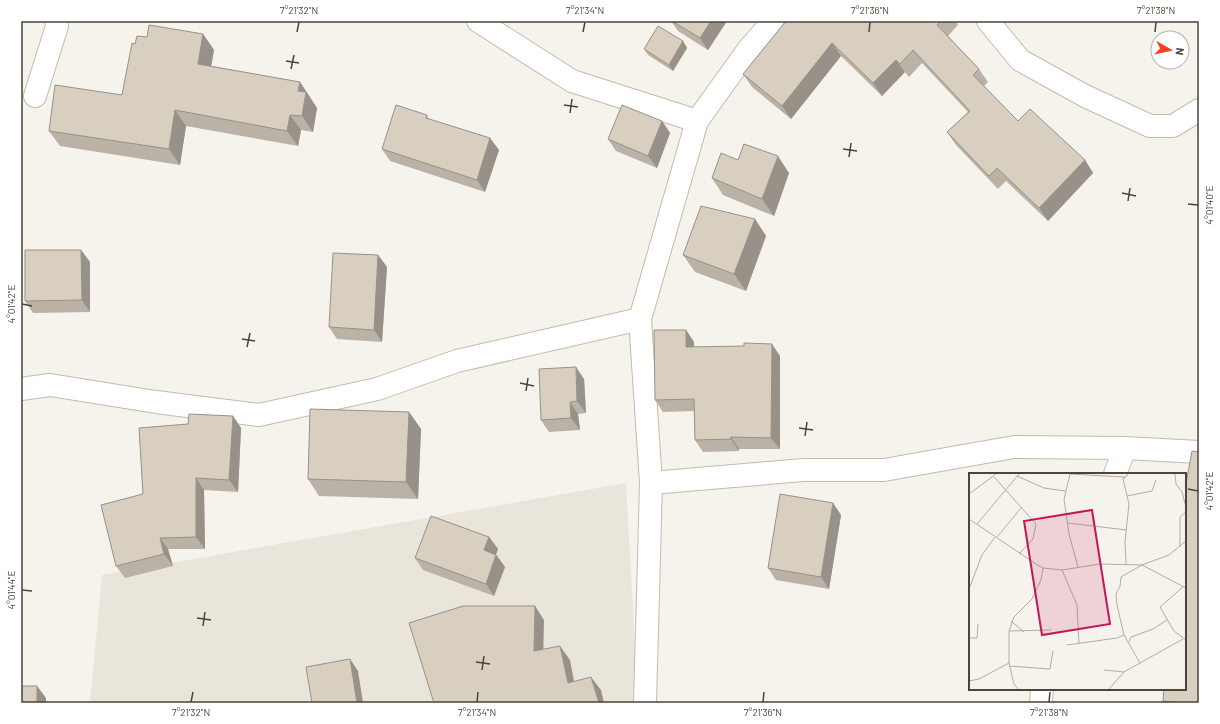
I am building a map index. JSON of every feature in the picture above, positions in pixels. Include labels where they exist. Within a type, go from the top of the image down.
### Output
[{"type":"street","points":[[34,96],[57,26],[56,21]]},
{"type":"street","points":[[478,21],[572,81],[697,121]]},
{"type":"street","points":[[646,703],[651,482],[640,319],[697,121],[748,50],[773,21]]},
{"type":"street","points":[[988,21],[1020,60],[1085,96],[1150,126],[1174,126],[1199,110]]},
{"type":"street","points":[[21,389],[50,385],[156,402],[259,415],[377,389],[457,361],[640,319]]},
{"type":"street","points":[[651,482],[802,470],[884,470],[1014,447],[1124,448],[1199,452]]},
{"type":"street","points":[[1115,473],[1124,448]]},
{"type":"street","points":[[1041,703],[1042,690]]},
{"type":"shaded area","points":[[626,483],[638,703],[90,703],[102,575]]},
{"type":"building","points":[[672,21],[711,21],[700,38]]},
{"type":"building","points":[[786,21],[941,21],[937,25],[979,69],[973,75],[1018,121],[1030,109],[1085,160],[1039,208],[997,168],[989,176],[947,132],[970,111],[913,50],[900,64],[896,60],[873,83],[832,43],[782,106],[743,74]]},
{"type":"building","points":[[149,25],[203,34],[198,64],[300,82],[298,91],[306,92],[302,116],[290,115],[287,131],[175,110],[169,149],[49,131],[55,85],[122,95],[132,43],[135,44],[137,36],[147,37]]},
{"type":"building","points":[[658,26],[683,41],[669,65],[644,49]]},
{"type":"building","points":[[396,105],[427,115],[426,118],[490,138],[477,180],[382,149]]},
{"type":"building","points":[[622,105],[662,121],[648,156],[608,139]]},
{"type":"building","points":[[744,144],[778,156],[762,199],[712,178],[721,153],[738,160]]},
{"type":"building","points":[[701,206],[755,219],[734,274],[683,255]]},
{"type":"building","points":[[25,250],[81,250],[82,300],[25,301]]},
{"type":"building","points":[[333,253],[378,255],[374,330],[329,327]]},
{"type":"building","points":[[654,330],[686,330],[686,347],[744,346],[744,343],[772,344],[771,438],[731,437],[731,439],[695,440],[694,399],[655,400]]},
{"type":"building","points":[[576,367],[577,401],[570,402],[571,418],[541,420],[539,369]]},
{"type":"building","points":[[310,409],[409,412],[406,482],[308,479]]},
{"type":"building","points":[[189,414],[233,416],[229,480],[196,478],[196,537],[160,538],[164,554],[116,566],[101,505],[143,494],[139,428],[188,424]]},
{"type":"building","points":[[1192,451],[1199,452],[1199,703],[1163,701],[1164,690],[1186,690],[1186,484]]},
{"type":"building","points":[[780,494],[833,503],[821,577],[768,568]]},
{"type":"building","points":[[431,516],[489,537],[484,550],[496,555],[486,584],[415,558]]},
{"type":"building","points":[[463,606],[535,606],[534,651],[560,646],[568,683],[591,677],[599,703],[434,703],[409,623]]},
{"type":"building","points":[[350,659],[357,703],[312,703],[306,667]]},
{"type":"building","points":[[21,686],[37,686],[37,703],[21,703]]}]
